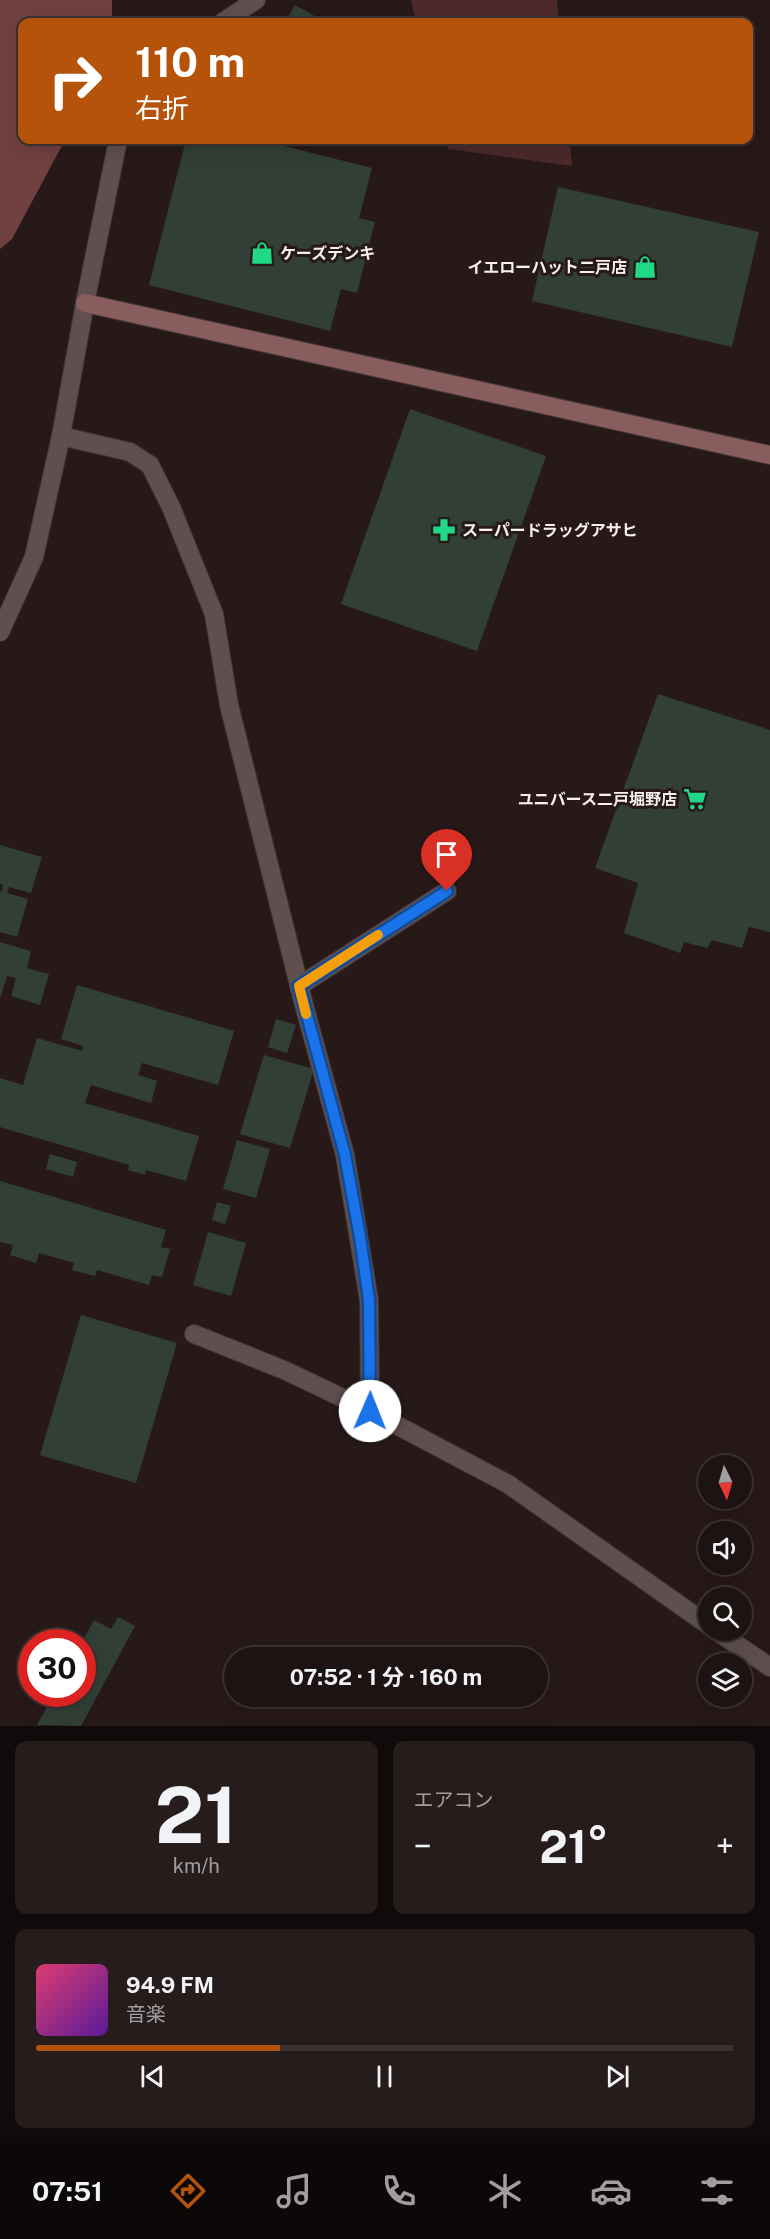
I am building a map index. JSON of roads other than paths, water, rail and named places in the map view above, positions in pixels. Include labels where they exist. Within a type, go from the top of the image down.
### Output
[{"type":"street","points":[[229,18],[256,0]]},
{"type":"street","points":[[0,632],[34,557],[61,436],[117,144]]},
{"type":"street","points":[[85,303],[770,455]]},
{"type":"street","points":[[61,436],[130,452],[150,465],[171,507],[214,614],[229,705],[299,986],[345,1155],[369,1300],[370,1411]]},
{"type":"street","points":[[299,986],[447,891]]},
{"type":"street","points":[[194,1334],[284,1370],[370,1411],[508,1484],[698,1618]]},
{"type":"street","points":[[731,1641],[770,1667]]},
{"type":"place","name":"ケーズデンキ","points":[[262,253]]},
{"type":"place","name":"イエローハット二戸店","points":[[645,267]]},
{"type":"place","name":"スーパードラッグアサヒ","points":[[444,530]]},
{"type":"place","name":"ユニバース二戸堀野店","points":[[695,799]]}]
